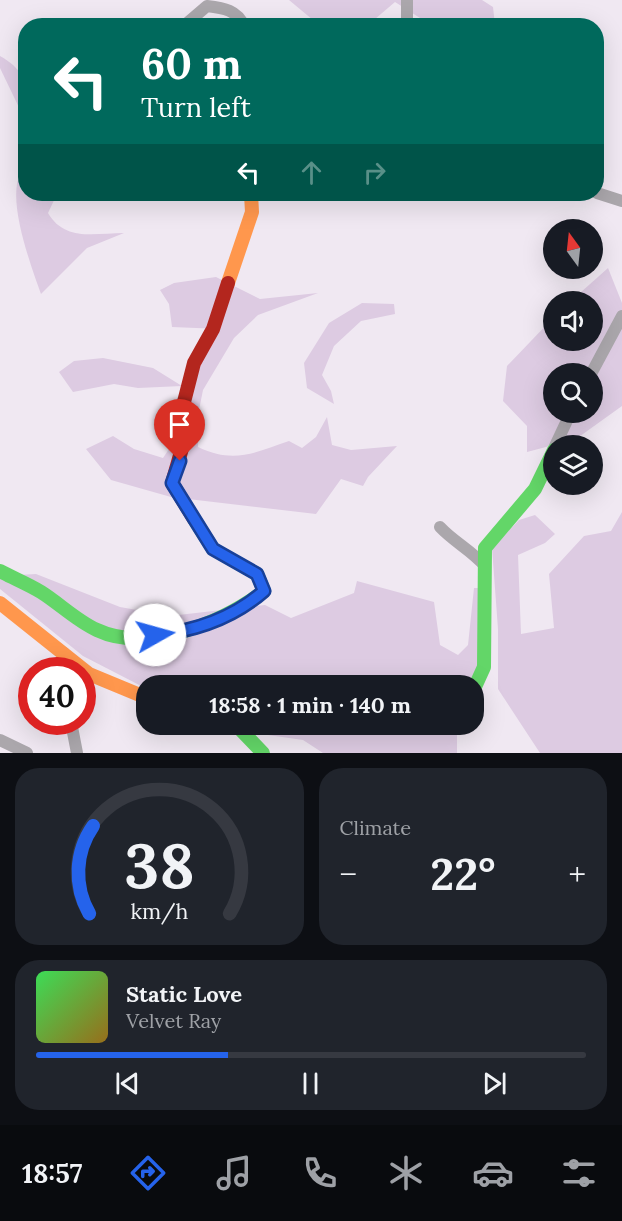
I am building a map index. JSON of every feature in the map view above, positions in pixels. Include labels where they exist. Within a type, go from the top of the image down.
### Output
[{"type":"street","points":[[407,0],[407,18]]},
{"type":"street","points":[[193,18],[207,6],[225,8],[241,18]]},
{"type":"street","points":[[604,195],[622,201]]},
{"type":"street","points":[[0,571],[39,591],[106,633],[135,637],[193,630],[242,608],[264,591],[257,574],[213,549],[172,483],[188,431],[184,402],[194,363],[213,329],[252,212],[251,201]]},
{"type":"street","points":[[597,363],[622,316]]},
{"type":"street","points":[[480,675],[484,667],[485,548],[535,489],[543,472]]},
{"type":"street","points":[[440,527],[451,539],[474,552],[485,566]]},
{"type":"street","points":[[0,603],[89,674],[136,693]]},
{"type":"street","points":[[63,657],[64,653]]},
{"type":"street","points":[[74,735],[77,753]]},
{"type":"street","points":[[246,735],[263,753]]},
{"type":"street","points":[[0,740],[27,753]]},
{"type":"shaded area","points":[[289,0],[482,0],[493,7],[494,18],[420,18],[395,2],[376,18],[311,18]]},
{"type":"shaded area","points":[[0,56],[18,70],[18,105],[0,68]]},
{"type":"shaded area","points":[[18,180],[18,201],[54,201],[48,213],[63,228],[82,234],[124,233],[87,248],[41,294],[23,240],[17,210]]},
{"type":"shaded area","points":[[608,268],[622,303],[622,406],[603,420],[603,363],[543,363],[543,423],[598,423],[582,435],[543,435],[543,448],[527,452],[527,426],[503,401],[507,366],[543,328],[543,351],[603,351],[603,291],[582,291],[596,279],[603,279],[603,272]]},
{"type":"shaded area","points":[[216,277],[260,299],[318,293],[258,315],[234,338],[203,390],[198,415],[198,447],[233,456],[254,453],[289,441],[302,448],[316,437],[327,417],[332,445],[351,450],[397,446],[368,477],[363,486],[341,479],[316,514],[171,497],[111,480],[86,449],[113,436],[134,449],[163,458],[177,437],[176,400],[220,329],[172,327],[169,304],[160,290],[174,283]]},
{"type":"shaded area","points":[[362,303],[394,304],[395,314],[361,321],[334,346],[322,375],[331,391],[334,404],[307,388],[304,363],[329,323]]},
{"type":"shaded area","points":[[103,358],[153,368],[182,386],[138,388],[114,384],[73,392],[59,372],[74,361]]},
{"type":"shaded area","points":[[622,512],[622,753],[540,753],[498,689],[498,629],[492,548],[519,520],[535,515],[555,534],[545,543],[518,555],[521,634],[554,628],[549,574],[584,536],[611,531]]},
{"type":"shaded area","points":[[36,574],[120,607],[170,616],[265,605],[291,618],[354,593],[357,581],[434,602],[440,645],[458,655],[468,645],[474,588],[479,588],[480,675],[136,675],[136,683],[96,663],[96,657],[83,656],[0,589],[0,576]]},
{"type":"shaded area","points":[[268,735],[457,735],[457,753],[323,753],[303,740]]},
{"type":"traffic: fast","points":[[480,675],[484,667],[485,548],[535,489],[543,473]]},
{"type":"traffic: fast","points":[[0,571],[41,592],[82,622],[97,630],[117,636],[139,638],[184,631],[228,614],[264,591],[257,574],[213,549],[194,519]]},
{"type":"traffic: fast","points":[[246,735],[263,753]]},
{"type":"traffic: slow","points":[[228,283],[252,212],[251,201]]},
{"type":"traffic: slow","points":[[0,603],[89,674],[136,693]]},
{"type":"traffic: jam","points":[[194,519],[172,483],[187,431],[184,402],[194,363],[213,329],[228,283]]},
{"type":"route","points":[[155,635],[193,630],[228,616],[250,604],[264,591],[257,574],[213,549],[172,483],[180,461]]}]
